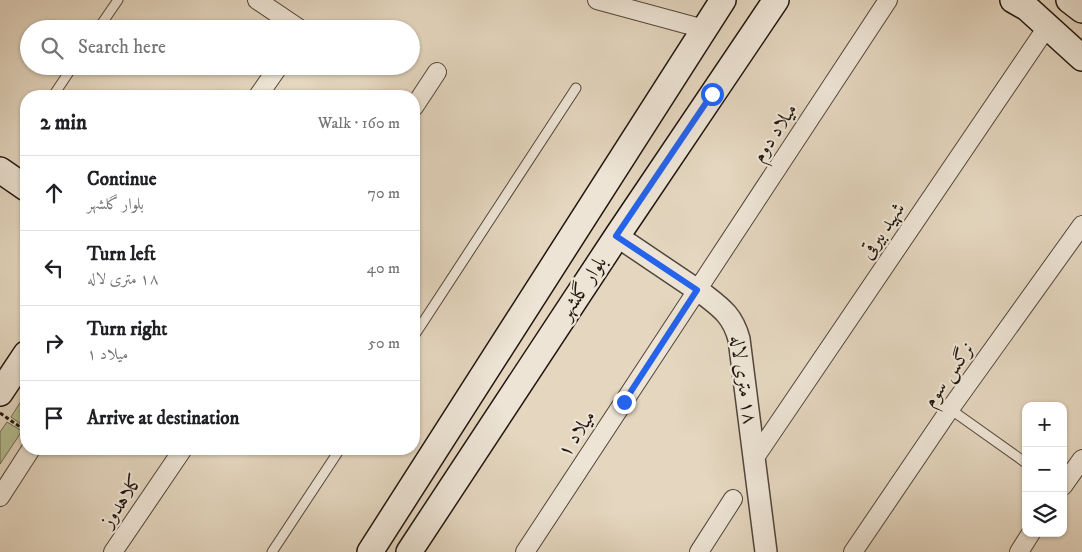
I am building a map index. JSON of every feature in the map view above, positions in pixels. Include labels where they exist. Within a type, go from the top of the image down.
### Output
[{"type":"main road","name":"بلوار گلشهر","points":[[370,552],[723,0]]},
{"type":"main road","name":"بلوار گلشهر","points":[[409,552],[616,236],[776,0]]},
{"type":"main road","points":[[1013,0],[1027,8],[1082,58]]},
{"type":"main road","points":[[1069,0],[1082,10]]},
{"type":"main road","points":[[0,170],[20,184]]},
{"type":"main road","points":[[0,393],[20,363]]},
{"type":"street","points":[[257,0],[287,20]]},
{"type":"street","points":[[597,0],[704,29]]},
{"type":"street","name":"میلاد دوم","points":[[697,290],[888,0]]},
{"type":"street","name":"شهید بیرقی","points":[[754,459],[1047,27]]},
{"type":"street","points":[[420,98],[437,72]]},
{"type":"street","points":[[262,90],[273,75]]},
{"type":"street","name":"نرگس سوم","points":[[853,552],[950,410],[1082,225]]},
{"type":"street","name":"١٨ متری لاله","points":[[616,236],[719,306],[729,315],[735,326],[739,339],[766,552]]},
{"type":"street","name":"میلاد ۱","points":[[525,552],[697,290]]},
{"type":"street","points":[[0,497],[27,455]]},
{"type":"street","name":"کلاهدوز","points":[[113,552],[179,455]]},
{"type":"street","points":[[1067,480],[1082,459]]},
{"type":"street","points":[[699,552],[733,499]]},
{"type":"street","points":[[1018,552],[1028,537]]},
{"type":"lane","points":[[104,20],[118,0]]},
{"type":"lane","points":[[57,90],[67,75]]},
{"type":"lane","points":[[420,327],[576,88]]},
{"type":"lane","points":[[950,410],[1022,460]]},
{"type":"lane","points":[[272,552],[336,455]]},
{"type":"path","points":[[0,413],[20,428]]},
{"type":"green space","points":[[20,403],[20,423],[11,417]]},
{"type":"green space","points":[[7,422],[20,430],[20,434],[0,464],[0,432]]},
{"type":"route","points":[[624,402],[697,290],[616,236],[712,94]]}]
